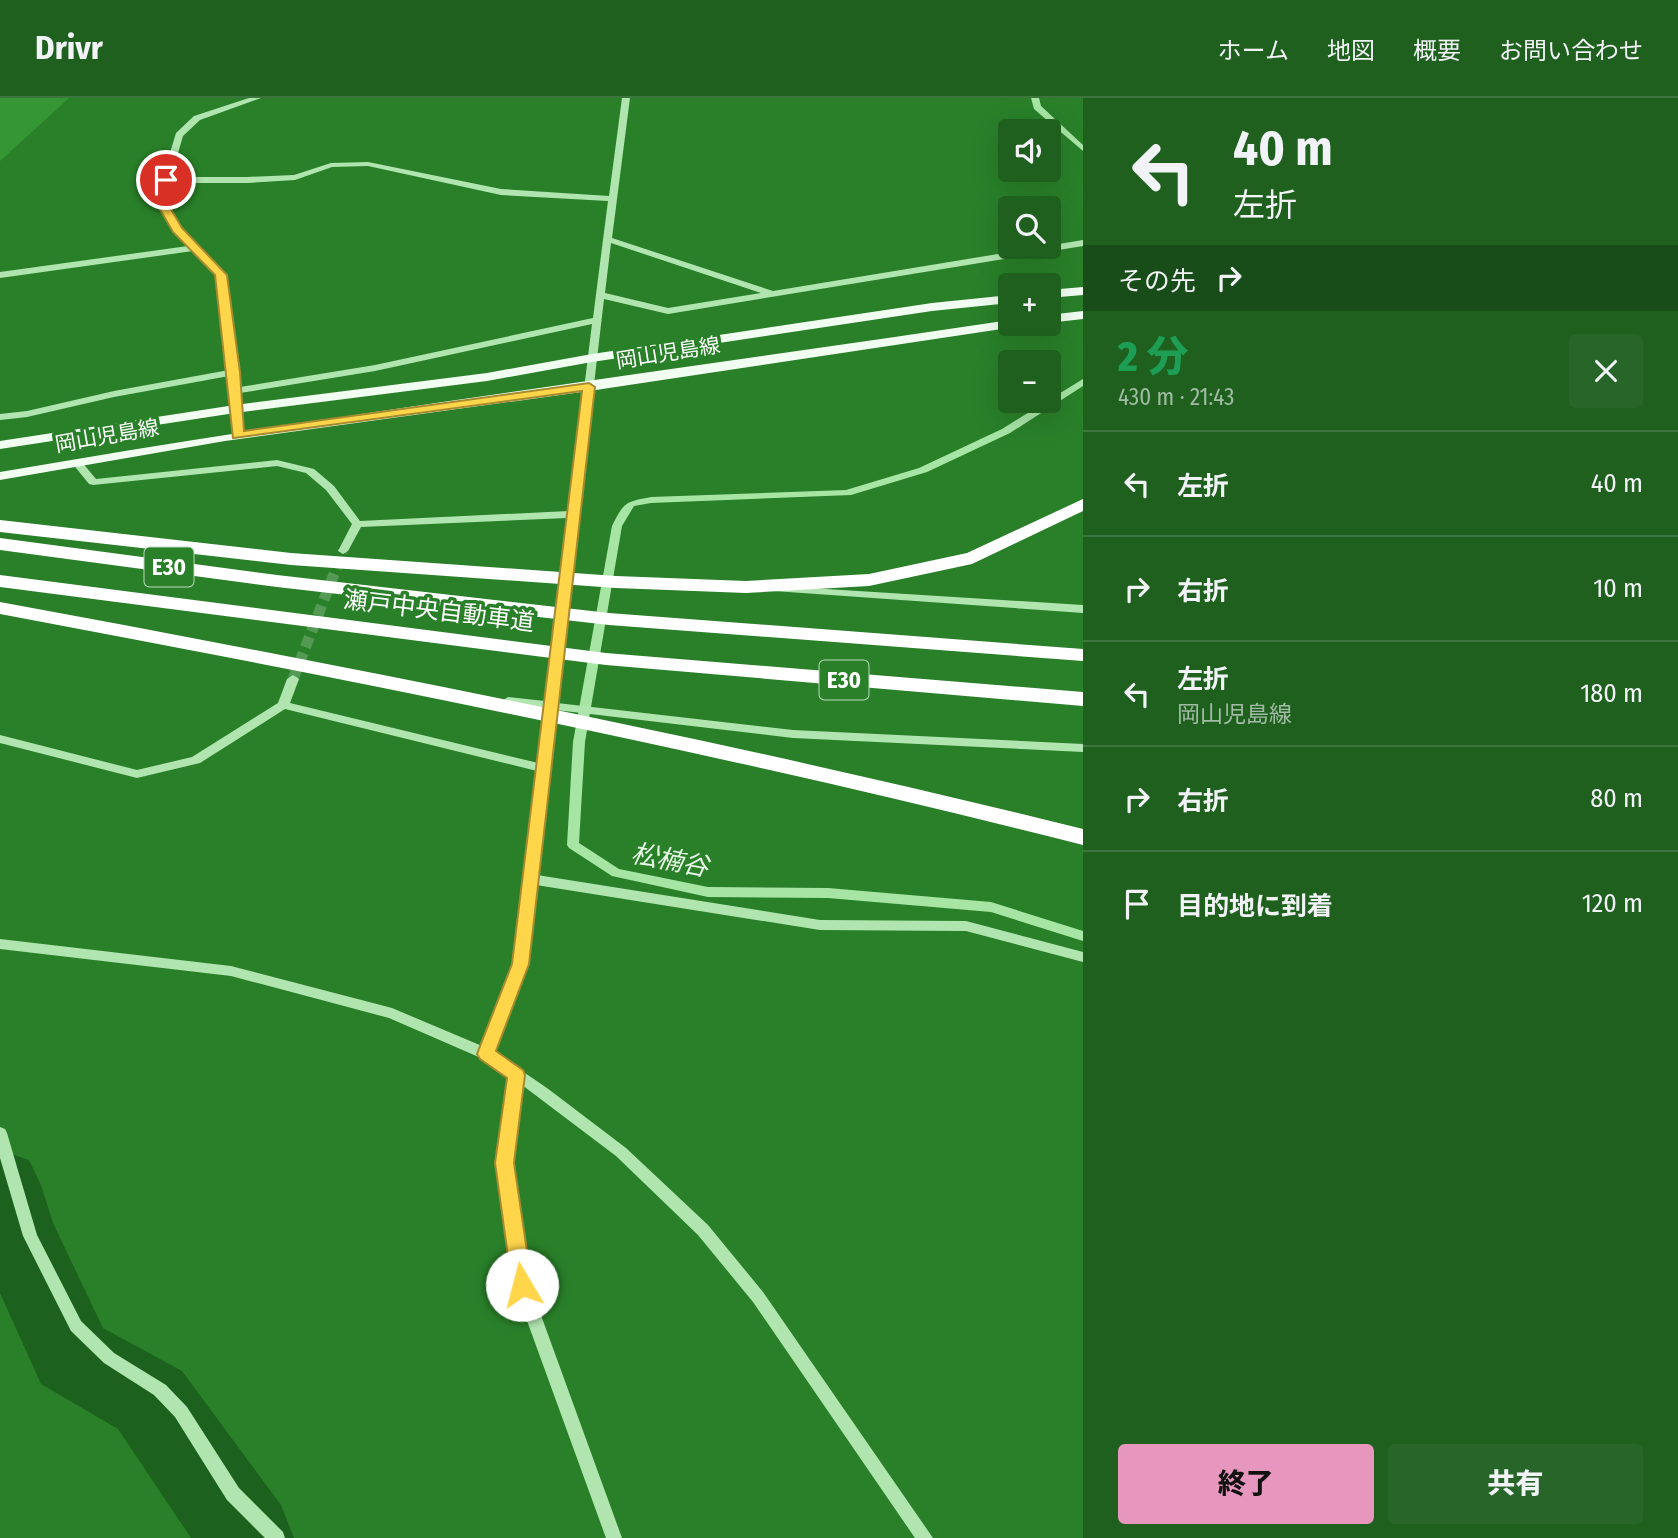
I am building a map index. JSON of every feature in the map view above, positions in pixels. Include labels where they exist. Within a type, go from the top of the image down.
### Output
[{"type":"highway","points":[[0,526],[616,582],[746,587],[869,580],[972,558],[1083,504]]},
{"type":"highway","name":"瀬戸中央自動車道","points":[[0,544],[339,588],[609,619],[1083,655]]},
{"type":"highway","name":"瀬戸中央自動車道","points":[[0,581],[606,659],[1083,699]]},
{"type":"highway","points":[[0,608],[449,695],[597,719],[916,793],[1083,837]]},
{"type":"main road","points":[[1061,294],[1083,291]]},
{"type":"main road","name":"岡山児島線","points":[[0,445],[235,409],[487,377],[592,358],[932,307],[998,300]]},
{"type":"main road","points":[[1061,318],[1083,315]]},
{"type":"main road","name":"岡山児島線","points":[[0,476],[238,436],[998,326]]},
{"type":"street","points":[[238,436],[234,372],[221,275],[177,229],[160,199],[179,135],[197,118],[257,98]]},
{"type":"street","points":[[486,1054],[520,964],[576,514],[592,358],[626,98]]},
{"type":"street","points":[[166,180],[295,177],[331,165],[368,164],[500,192],[612,199]]},
{"type":"street","points":[[608,239],[649,255],[716,272],[773,294]]},
{"type":"street","points":[[601,295],[668,311],[1083,243]]},
{"type":"street","points":[[0,275],[193,248]]},
{"type":"street","points":[[235,391],[375,368],[597,320]]},
{"type":"street","points":[[0,417],[27,414],[114,394],[234,372]]},
{"type":"street","points":[[77,463],[93,482],[277,463],[310,471],[330,488],[356,524]]},
{"type":"street","points":[[356,524],[576,514]]},
{"type":"street","points":[[346,557],[356,524]]},
{"type":"street","points":[[746,587],[1083,609]]},
{"type":"street","points":[[2,744],[137,774],[196,760],[283,705],[293,679]]},
{"type":"street","points":[[283,705],[544,769]]},
{"type":"street","points":[[597,719],[793,734],[1083,748]]},
{"type":"street","points":[[530,879],[820,925],[966,926],[1083,957]]},
{"type":"street","points":[[0,944],[231,971],[393,1013],[486,1054],[621,1152],[703,1230],[758,1297],[925,1538]]},
{"type":"street","points":[[516,1075],[505,1163],[522,1285],[614,1538]]},
{"type":"street","points":[[0,1133],[30,1236],[76,1326],[108,1358],[167,1397],[181,1412],[233,1494],[277,1538]]},
{"type":"green space","points":[[0,98],[69,98],[0,161]]},
{"type":"waterway","name":"松楠谷","points":[[1035,98],[1037,107],[1083,149]]},
{"type":"waterway","name":"松楠谷","points":[[1083,382],[1006,431],[923,470],[847,493],[651,500],[631,504],[617,526],[579,742],[573,845],[616,873],[708,892],[828,893],[991,907],[1083,936]]},
{"type":"waterway","points":[[0,1185],[11,1223],[72,1356],[150,1400],[247,1538]]},
{"type":"tunnel","points":[[293,679],[343,551]]},
{"type":"route","points":[[166,180],[160,199],[177,229],[221,275],[234,372],[238,436],[589,387],[576,514],[520,964],[486,1054],[516,1075],[505,1163],[522,1285]]}]
